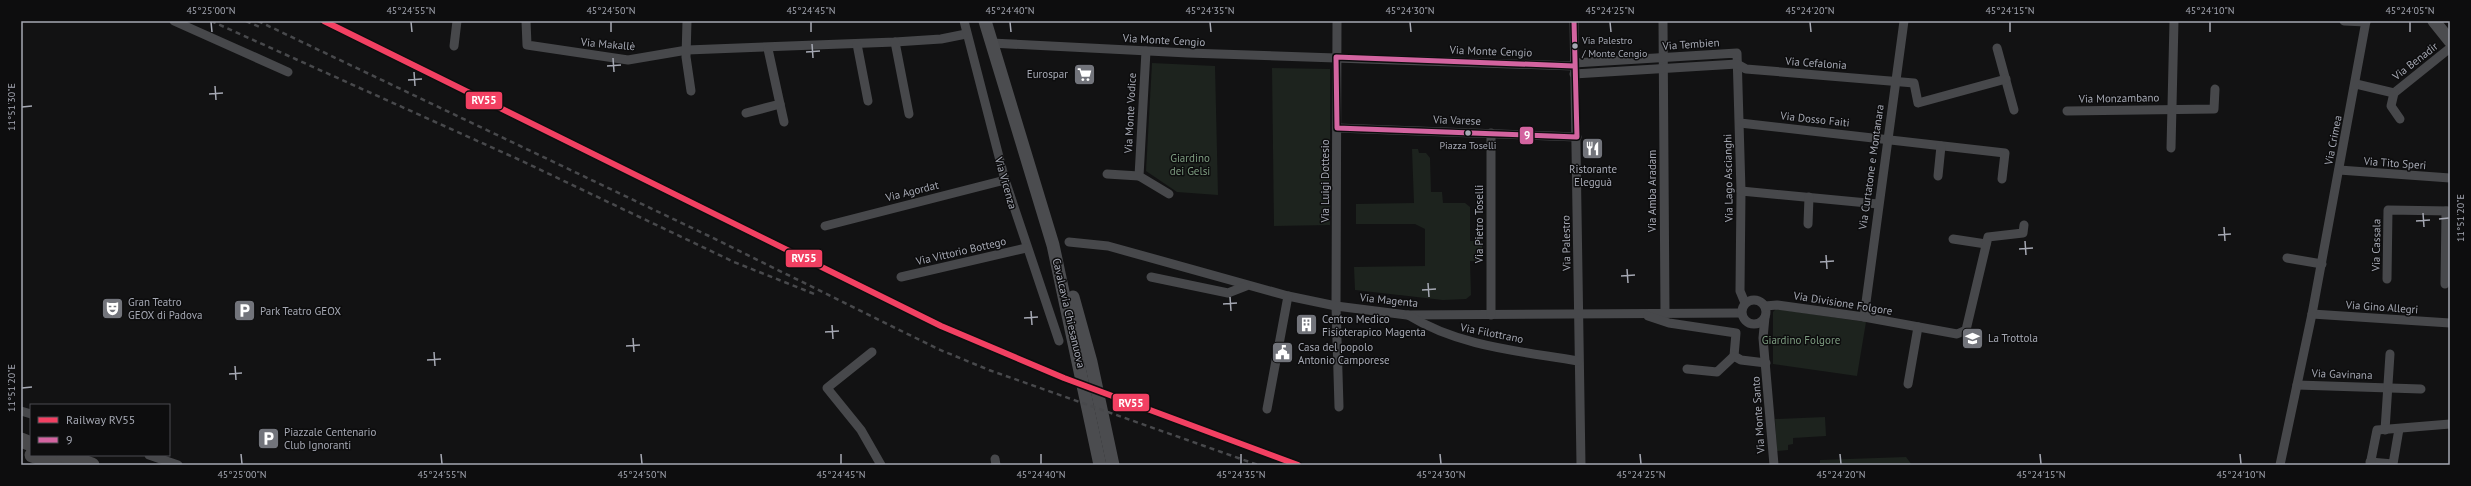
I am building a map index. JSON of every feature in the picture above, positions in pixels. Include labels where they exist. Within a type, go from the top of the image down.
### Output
[{"type":"highway","points":[[34,456],[60,465]]},
{"type":"highway","points":[[67,456],[92,465]]},
{"type":"main road","points":[[985,21],[992,43]]},
{"type":"main road","points":[[2434,21],[2450,41]]},
{"type":"main road","name":"Cavalcavia Chiesanuova","points":[[992,43],[1053,245],[1067,279],[1085,362],[1113,465]]},
{"type":"main road","name":"Cavalcavia Chiesanuova","points":[[1085,362],[1100,465]]},
{"type":"street","points":[[174,21],[288,72]]},
{"type":"street","points":[[454,46],[457,21]]},
{"type":"street","name":"Via Makallè","points":[[526,21],[527,45],[628,60],[687,50],[768,49],[895,42],[941,39],[966,34]]},
{"type":"street","points":[[687,21],[687,50],[691,91]]},
{"type":"street","name":"Via Vicenza","points":[[964,21],[966,34],[1005,180],[1026,248],[1059,341]]},
{"type":"street","points":[[1336,57],[1337,21]]},
{"type":"street","name":"Via Palestro","points":[[1574,21],[1579,314],[1578,361],[1581,465]]},
{"type":"street","name":"Via Amba Aradam","points":[[1663,21],[1665,313]]},
{"type":"street","name":"Via Curtatone e Montanara","points":[[1864,317],[1878,204],[1904,21]]},
{"type":"street","points":[[2171,148],[2174,21]]},
{"type":"street","points":[[2344,21],[2366,22]]},
{"type":"street","name":"Via Crimea","points":[[2280,465],[2322,264],[2356,84],[2366,22]]},
{"type":"street","points":[[895,42],[909,114]]},
{"type":"street","name":"Via Monte Cengio","points":[[992,43],[1146,51],[1336,57],[1574,68]]},
{"type":"street","points":[[857,44],[868,101]]},
{"type":"street","points":[[1997,48],[2014,110]]},
{"type":"street","name":"Via Benadir","points":[[2400,119],[2391,106],[2394,93],[2450,48]]},
{"type":"street","points":[[768,49],[784,122]]},
{"type":"street","name":"Via Monte Vodice","points":[[1139,176],[1146,51]]},
{"type":"street","name":"Via Tembien","points":[[1574,68],[1663,58],[1737,53]]},
{"type":"street","name":"Via Lago Ascianghi","points":[[1737,53],[1741,191],[1740,290],[1745,303]]},
{"type":"street","name":"Via Luigi Dottesio","points":[[1336,57],[1336,306],[1339,407]]},
{"type":"street","name":"Via Tembien","points":[[1574,68],[1664,69],[1737,64]]},
{"type":"street","name":"Via Cefalonia","points":[[1737,64],[1746,69],[1914,83],[1918,103],[2006,78]]},
{"type":"street","name":"Via Benadir","points":[[2356,84],[2394,93]]},
{"type":"street","name":"Via Monzambano","points":[[2067,111],[2214,109],[2215,89]]},
{"type":"street","points":[[746,112],[780,104]]},
{"type":"street","name":"Via Dosso Faiti","points":[[1740,123],[2004,153],[2002,179]]},
{"type":"street","name":"Via Varese","points":[[1337,128],[1576,137]]},
{"type":"street","name":"Via Pietro Toselli","points":[[1491,133],[1491,314]]},
{"type":"street","points":[[1938,176],[1941,146]]},
{"type":"street","name":"Via Tito Speri","points":[[2339,170],[2450,178]]},
{"type":"street","points":[[1107,174],[1139,176],[1169,194]]},
{"type":"street","name":"Via Agordat","points":[[825,226],[1005,180]]},
{"type":"street","points":[[1741,191],[1878,204]]},
{"type":"street","points":[[1808,224],[1809,197]]},
{"type":"street","name":"Via Cassala","points":[[2387,280],[2388,210],[2448,211]]},
{"type":"street","points":[[2444,284],[2448,211]]},
{"type":"street","points":[[1953,239],[1986,244],[1988,237],[2022,233],[2024,225]]},
{"type":"street","name":"Via Magenta","points":[[1069,242],[1108,246],[1246,286],[1336,306],[1407,315],[1579,314]]},
{"type":"street","name":"Via Divisione Folgore","points":[[1765,306],[1777,305],[1864,317],[1957,334],[1966,330],[1986,244]]},
{"type":"street","name":"Via Vittorio Bottego","points":[[901,277],[1026,248]]},
{"type":"street","points":[[2287,258],[2322,264]]},
{"type":"street","points":[[1151,277],[1228,293],[1246,286]]},
{"type":"street","points":[[1267,409],[1288,296]]},
{"type":"street","points":[[1764,338],[1752,324],[1744,319],[1741,312],[1745,303],[1756,299],[1765,306]]},
{"type":"street","name":"Via Monte Santo","points":[[1765,306],[1764,338],[1774,465]]},
{"type":"street","points":[[1579,314],[1741,312]]},
{"type":"street","points":[[1643,314],[1669,323],[1736,333],[1734,356],[1717,372],[1687,369]]},
{"type":"street","name":"Via Gino Allegri","points":[[2312,314],[2450,323]]},
{"type":"street","name":"Via Filottrano","points":[[1407,315],[1423,325],[1459,340],[1578,361]]},
{"type":"street","points":[[1752,324],[1760,322],[1765,317]]},
{"type":"street","points":[[1908,384],[1918,328]]},
{"type":"street","points":[[872,352],[826,388],[861,430],[881,465]]},
{"type":"street","name":"Via Gavinana","points":[[2387,388],[2390,354]]},
{"type":"street","name":"Via Monte Santo","points":[[1734,356],[1741,360],[1766,363]]},
{"type":"street","name":"Via Gavinana","points":[[2297,385],[2421,390]]},
{"type":"street","points":[[2385,430],[2387,388]]},
{"type":"street","points":[[2399,429],[2393,464],[2370,463],[2377,430],[2450,424]]},
{"type":"street","points":[[152,456],[177,465]]},
{"type":"green space","name":"Giardino dei Gelsi","points":[[1152,63],[1215,66],[1218,195],[1177,192],[1146,171]]},
{"type":"green space","points":[[1272,68],[1330,69],[1330,225],[1274,226]]},
{"type":"green space","points":[[1412,149],[1418,149],[1419,153],[1426,153],[1430,158],[1431,192],[1442,192],[1443,203],[1465,203],[1470,207],[1470,241],[1482,241],[1482,261],[1470,261],[1471,295],[1466,299],[1443,300],[1355,290],[1354,267],[1425,266],[1425,229],[1415,224],[1356,224],[1356,204],[1414,203]]},
{"type":"green space","name":"Giardino Folgore","points":[[1776,309],[1866,322],[1857,376],[1773,364],[1773,312]]},
{"type":"green space","points":[[1825,417],[1826,436],[1793,438],[1793,444],[1788,445],[1788,450],[1777,451],[1775,419]]},
{"type":"green space","points":[[1906,457],[1912,465],[1820,465],[1820,460]]},
{"type":"railway","points":[[211,21],[522,161],[734,262],[817,295]]},
{"type":"railway","points":[[246,21],[262,28]]},
{"type":"railway","points":[[258,21],[709,236],[938,349],[989,370],[1258,465]]},
{"type":"rail line","name":"RV55","points":[[324,21],[941,326],[1064,378],[1298,465]]},
{"type":"transit line","name":"9","points":[[1574,21],[1577,137],[1337,128],[1336,57],[1574,66]]},
{"type":"place","name":"Via Palestro / Monte Cengio","points":[[1575,46]]},
{"type":"place","name":"Eurospar","points":[[1084,74]]},
{"type":"place","name":"Piazza Toselli","points":[[1468,133]]},
{"type":"place","name":"Ristorante Elegguà","points":[[1593,149]]},
{"type":"place","name":"Gran Teatro GEOX di Padova","points":[[113,308]]},
{"type":"place","name":"Park Teatro GEOX","points":[[244,311]]},
{"type":"place","name":"Centro Medico Fisioterapico Magenta","points":[[1307,325]]},
{"type":"place","name":"La Trottola","points":[[1973,338]]},
{"type":"place","name":"Casa del popolo Antonio Camporese","points":[[1282,353]]},
{"type":"place","name":"Piazzale Centenario Club Ignoranti","points":[[268,438]]}]
